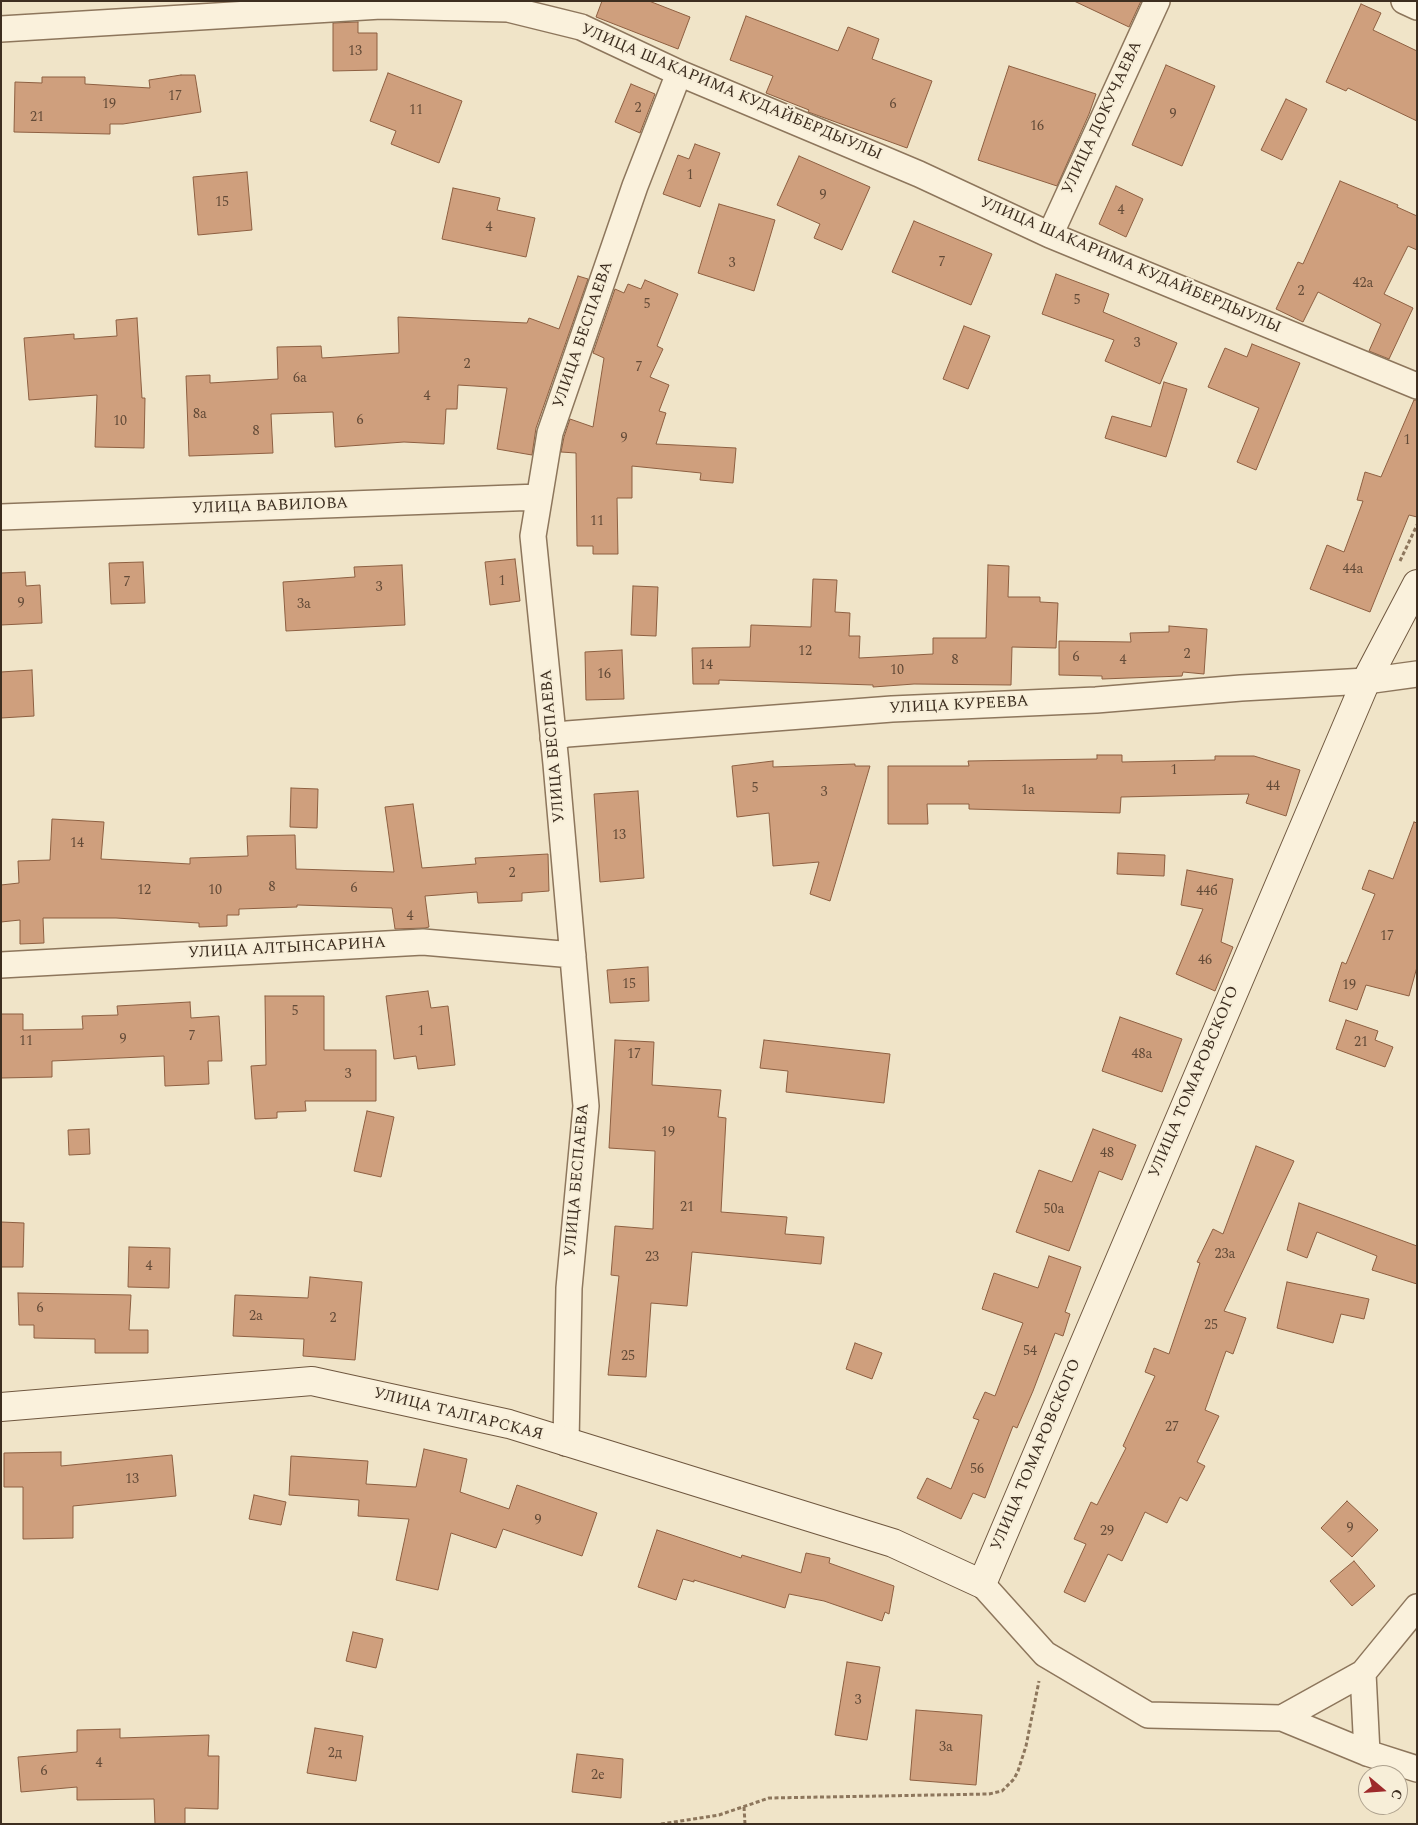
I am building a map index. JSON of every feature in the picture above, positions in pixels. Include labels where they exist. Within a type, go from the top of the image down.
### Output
[{"type":"street","name":"УЛИЦА ДОКУЧАЕВА","points":[[1050,235],[1157,1]]},
{"type":"street","points":[[1404,1],[1417,7]]},
{"type":"street","name":"УЛИЦА ШАКАРИМА КУДАЙБЕРДЫУЛЫ","points":[[1,29],[381,4],[508,9],[581,27],[679,73],[919,174],[1050,235],[1417,386]]},
{"type":"street","name":"УЛИЦА БЕСПАЕВА","points":[[566,1442],[569,1288],[586,1106],[533,536],[550,433],[635,186],[679,73]]},
{"type":"street","name":"УЛИЦА ВАВИЛОВА","points":[[1,517],[539,497]]},
{"type":"street","name":"УЛИЦА ТОМАРОВСКОГО","points":[[982,1584],[1366,681],[1417,584]]},
{"type":"street","name":"УЛИЦА КУРЕЕВА","points":[[553,738],[567,734],[892,709],[1096,700],[1366,681],[1417,674]]},
{"type":"street","name":"УЛИЦА АЛТЫНСАРИНА","points":[[1,964],[423,942],[572,955]]},
{"type":"street","name":"УЛИЦА ТАЛГАРСКАЯ","points":[[1,1407],[312,1380],[509,1424],[893,1543],[982,1584]]},
{"type":"street","points":[[982,1584],[1045,1654],[1148,1716],[1282,1718],[1367,1753],[1417,1769]]},
{"type":"street","points":[[1282,1718],[1363,1673],[1417,1607]]},
{"type":"street","points":[[1363,1673],[1367,1753]]},
{"type":"path","points":[[661,1824],[690,1821],[744,1807],[769,1798],[791,1796],[944,1796],[989,1794],[1002,1791],[1014,1779],[1021,1763],[1045,1654]]},
{"type":"path","points":[[744,1807],[746,1824]]},
{"type":"building","points":[[602,1],[649,1],[690,17],[678,49],[596,17]]},
{"type":"building","points":[[1074,1],[1141,1],[1129,27]]},
{"type":"building","points":[[1361,4],[1381,13],[1373,30],[1417,51],[1417,121],[1348,88],[1346,91],[1326,82]]},
{"type":"building","points":[[746,16],[838,51],[848,27],[879,39],[872,59],[932,81],[907,148],[808,112],[809,110],[766,93],[773,76],[730,60]]},
{"type":"building","points":[[358,22],[358,33],[377,33],[377,70],[333,71],[333,23]]},
{"type":"building","points":[[1166,65],[1215,86],[1182,166],[1132,145]]},
{"type":"building","points":[[1009,66],[1096,94],[1057,186],[978,160]]},
{"type":"building","points":[[388,73],[462,101],[439,163],[391,144],[396,131],[370,121]]},
{"type":"building","points":[[181,75],[195,75],[201,112],[123,124],[110,124],[110,134],[14,132],[15,82],[42,83],[42,77],[85,77],[85,84],[150,88],[149,80]]},
{"type":"building","points":[[631,84],[655,94],[640,133],[615,122]]},
{"type":"building","points":[[1286,99],[1307,109],[1282,160],[1261,150]]},
{"type":"building","points":[[695,144],[720,153],[700,207],[663,194],[678,155],[689,159]]},
{"type":"building","points":[[799,156],[870,187],[842,250],[814,238],[820,224],[777,205]]},
{"type":"building","points":[[247,172],[252,230],[198,235],[193,177]]},
{"type":"building","points":[[1340,181],[1398,205],[1397,207],[1417,216],[1417,250],[1408,246],[1384,294],[1413,308],[1389,359],[1369,351],[1381,324],[1318,292],[1303,322],[1276,309],[1298,262],[1303,264]]},
{"type":"building","points":[[1116,186],[1143,199],[1126,237],[1099,224]]},
{"type":"building","points":[[453,188],[500,198],[497,210],[535,218],[526,257],[442,239]]},
{"type":"building","points":[[719,204],[775,220],[754,291],[698,273]]},
{"type":"building","points":[[914,221],[992,254],[971,305],[892,272]]},
{"type":"building","points":[[1056,274],[1109,294],[1103,312],[1177,343],[1160,384],[1105,361],[1114,340],[1042,314]]},
{"type":"building","points":[[578,276],[588,279],[536,428],[532,455],[497,449],[507,388],[458,385],[457,409],[446,409],[444,444],[404,442],[335,447],[333,412],[271,414],[273,453],[189,456],[186,376],[210,375],[210,383],[278,379],[277,347],[321,346],[322,358],[399,353],[398,317],[527,323],[529,318],[559,329]]},
{"type":"building","points":[[645,280],[678,294],[657,346],[663,349],[650,377],[669,385],[659,411],[666,413],[656,444],[736,448],[733,483],[700,480],[701,473],[632,466],[632,498],[617,498],[618,554],[593,554],[593,546],[577,546],[576,453],[561,452],[570,419],[593,427],[604,358],[593,353],[615,289],[624,293],[628,284],[641,289]]},
{"type":"building","points":[[137,318],[142,398],[145,398],[144,448],[95,447],[97,395],[29,400],[24,338],[74,334],[74,339],[117,336],[116,320]]},
{"type":"building","points":[[964,326],[990,336],[968,389],[943,379]]},
{"type":"building","points":[[1252,344],[1300,363],[1256,470],[1237,462],[1259,408],[1208,387],[1225,348],[1247,357]]},
{"type":"building","points":[[1164,382],[1187,389],[1166,457],[1105,438],[1112,416],[1151,427]]},
{"type":"building","points":[[1414,400],[1417,400],[1417,517],[1409,515],[1370,612],[1310,589],[1327,545],[1344,552],[1363,501],[1357,500],[1365,472],[1381,477]]},
{"type":"building","points":[[515,559],[520,601],[490,605],[485,562]]},
{"type":"building","points":[[143,562],[145,603],[111,604],[109,563]]},
{"type":"building","points":[[402,565],[405,625],[286,631],[283,582],[355,577],[354,567]]},
{"type":"building","points":[[988,565],[1009,566],[1008,597],[1040,597],[1040,602],[1058,603],[1056,648],[1012,647],[1011,685],[914,684],[873,687],[873,685],[719,680],[719,684],[693,684],[692,648],[750,647],[751,625],[811,627],[813,579],[837,580],[835,612],[850,613],[849,636],[860,636],[859,658],[933,654],[933,638],[986,638]]},
{"type":"building","points":[[25,572],[26,586],[40,585],[42,623],[1,625],[1,573]]},
{"type":"building","points":[[633,586],[658,587],[656,636],[631,635]]},
{"type":"building","points":[[1169,626],[1207,629],[1204,674],[1183,672],[1182,676],[1102,679],[1102,676],[1059,675],[1059,641],[1131,642],[1130,633],[1169,632]]},
{"type":"building","points":[[622,650],[624,699],[586,700],[585,652]]},
{"type":"building","points":[[32,670],[34,716],[1,718],[1,672]]},
{"type":"building","points":[[1097,755],[1122,755],[1122,762],[1215,760],[1215,756],[1254,756],[1300,770],[1286,816],[1246,803],[1249,794],[1121,797],[1120,813],[969,809],[969,804],[927,804],[928,824],[888,824],[888,766],[969,766],[968,761],[1097,759]]},
{"type":"building","points":[[773,761],[773,767],[855,764],[855,766],[870,766],[830,901],[810,894],[819,862],[773,866],[769,813],[737,817],[732,766]]},
{"type":"building","points":[[291,788],[318,789],[317,828],[290,827]]},
{"type":"building","points":[[638,791],[644,878],[600,882],[594,794]]},
{"type":"building","points":[[413,804],[422,868],[476,864],[475,858],[548,854],[549,891],[522,893],[522,901],[478,903],[477,892],[425,896],[429,927],[425,928],[395,929],[392,908],[297,905],[297,907],[239,909],[239,915],[227,915],[227,926],[199,927],[199,923],[116,918],[43,918],[44,943],[20,944],[20,920],[1,922],[1,885],[19,883],[18,861],[50,860],[52,819],[104,822],[101,859],[190,864],[190,858],[248,856],[247,836],[295,835],[296,869],[394,872],[385,807]]},
{"type":"building","points":[[1414,822],[1417,823],[1417,967],[1409,996],[1366,985],[1357,1010],[1329,1001],[1342,962],[1346,964],[1375,894],[1362,889],[1369,870],[1393,879]]},
{"type":"building","points":[[1118,853],[1165,855],[1164,876],[1117,874]]},
{"type":"building","points":[[1187,870],[1233,879],[1221,942],[1233,947],[1215,991],[1176,974],[1203,909],[1181,905]]},
{"type":"building","points":[[648,967],[649,1001],[610,1003],[607,970]]},
{"type":"building","points":[[428,991],[431,1008],[448,1006],[455,1065],[418,1069],[416,1056],[394,1059],[386,996]]},
{"type":"building","points":[[265,996],[324,996],[324,1050],[376,1050],[376,1101],[305,1101],[306,1111],[277,1112],[277,1118],[255,1119],[251,1066],[266,1065]]},
{"type":"building","points":[[190,1002],[191,1018],[219,1016],[222,1061],[208,1061],[209,1084],[165,1086],[164,1056],[52,1061],[52,1077],[1,1078],[1,1014],[23,1014],[23,1030],[83,1029],[82,1016],[118,1015],[117,1006]]},
{"type":"building","points":[[1120,1017],[1182,1039],[1162,1092],[1102,1071]]},
{"type":"building","points":[[1346,1020],[1378,1031],[1375,1040],[1393,1047],[1385,1067],[1336,1049]]},
{"type":"building","points":[[615,1040],[654,1042],[652,1085],[721,1090],[718,1117],[726,1118],[721,1212],[787,1217],[785,1234],[824,1237],[821,1264],[692,1252],[687,1306],[651,1303],[646,1377],[608,1375],[619,1276],[611,1275],[615,1226],[653,1229],[655,1151],[609,1148]]},
{"type":"building","points":[[764,1040],[890,1054],[884,1103],[786,1092],[788,1071],[760,1068]]},
{"type":"building","points":[[367,1111],[394,1117],[381,1177],[354,1171]]},
{"type":"building","points":[[89,1129],[90,1154],[69,1155],[68,1130]]},
{"type":"building","points":[[1093,1129],[1136,1145],[1122,1180],[1099,1171],[1069,1251],[1016,1232],[1039,1170],[1072,1182]]},
{"type":"building","points":[[1256,1146],[1294,1161],[1224,1311],[1246,1318],[1233,1354],[1226,1351],[1205,1410],[1219,1416],[1197,1462],[1205,1466],[1187,1501],[1180,1497],[1167,1523],[1145,1512],[1122,1561],[1108,1554],[1085,1602],[1064,1592],[1086,1544],[1074,1539],[1091,1502],[1097,1505],[1126,1448],[1123,1446],[1155,1376],[1145,1372],[1154,1348],[1169,1354],[1200,1263],[1197,1262],[1213,1229],[1223,1234]]},
{"type":"building","points":[[1299,1203],[1417,1246],[1417,1284],[1372,1270],[1377,1256],[1317,1232],[1307,1258],[1287,1250]]},
{"type":"building","points":[[1,1222],[24,1223],[23,1267],[1,1267]]},
{"type":"building","points":[[129,1247],[170,1248],[169,1288],[128,1287]]},
{"type":"building","points":[[1049,1256],[1081,1267],[1065,1312],[1070,1314],[1063,1336],[1055,1333],[1033,1391],[1017,1428],[1013,1426],[985,1498],[973,1493],[961,1519],[917,1498],[927,1478],[951,1489],[979,1420],[973,1418],[985,1392],[995,1396],[1023,1323],[982,1309],[994,1273],[1038,1288]]},
{"type":"building","points":[[310,1277],[362,1282],[355,1360],[303,1356],[304,1339],[233,1336],[235,1295],[308,1298]]},
{"type":"building","points":[[1287,1282],[1369,1299],[1364,1319],[1341,1314],[1333,1343],[1277,1328]]},
{"type":"building","points":[[18,1293],[131,1295],[129,1330],[148,1330],[148,1353],[95,1353],[95,1339],[34,1338],[34,1325],[19,1325]]},
{"type":"building","points":[[855,1343],[882,1353],[872,1379],[846,1369]]},
{"type":"building","points":[[424,1449],[467,1459],[460,1492],[509,1509],[517,1485],[597,1513],[582,1556],[503,1529],[496,1548],[451,1533],[438,1590],[396,1580],[409,1519],[358,1516],[359,1500],[289,1495],[291,1456],[368,1461],[366,1484],[416,1487]]},
{"type":"building","points":[[61,1452],[61,1466],[172,1455],[176,1496],[73,1506],[73,1538],[23,1539],[23,1487],[4,1487],[4,1453]]},
{"type":"building","points":[[254,1495],[286,1502],[281,1525],[249,1519]]},
{"type":"building","points":[[1347,1501],[1378,1530],[1352,1557],[1321,1528]]},
{"type":"building","points":[[657,1530],[741,1558],[742,1555],[801,1573],[806,1553],[830,1558],[829,1563],[894,1586],[889,1614],[885,1612],[882,1621],[824,1601],[789,1594],[785,1608],[694,1580],[694,1582],[683,1579],[676,1600],[638,1587]]},
{"type":"building","points":[[1354,1561],[1375,1586],[1352,1606],[1330,1581]]},
{"type":"building","points":[[353,1632],[383,1639],[376,1668],[346,1661]]},
{"type":"building","points":[[847,1662],[880,1667],[867,1740],[835,1735]]},
{"type":"building","points":[[916,1710],[982,1715],[976,1785],[910,1780]]},
{"type":"building","points":[[315,1728],[363,1736],[356,1781],[307,1773]]},
{"type":"building","points":[[120,1729],[120,1738],[209,1735],[208,1756],[219,1756],[218,1809],[185,1808],[185,1824],[155,1824],[154,1799],[77,1800],[77,1787],[21,1792],[18,1757],[77,1752],[77,1730]]},
{"type":"building","points":[[577,1754],[623,1759],[621,1798],[572,1792]]}]
